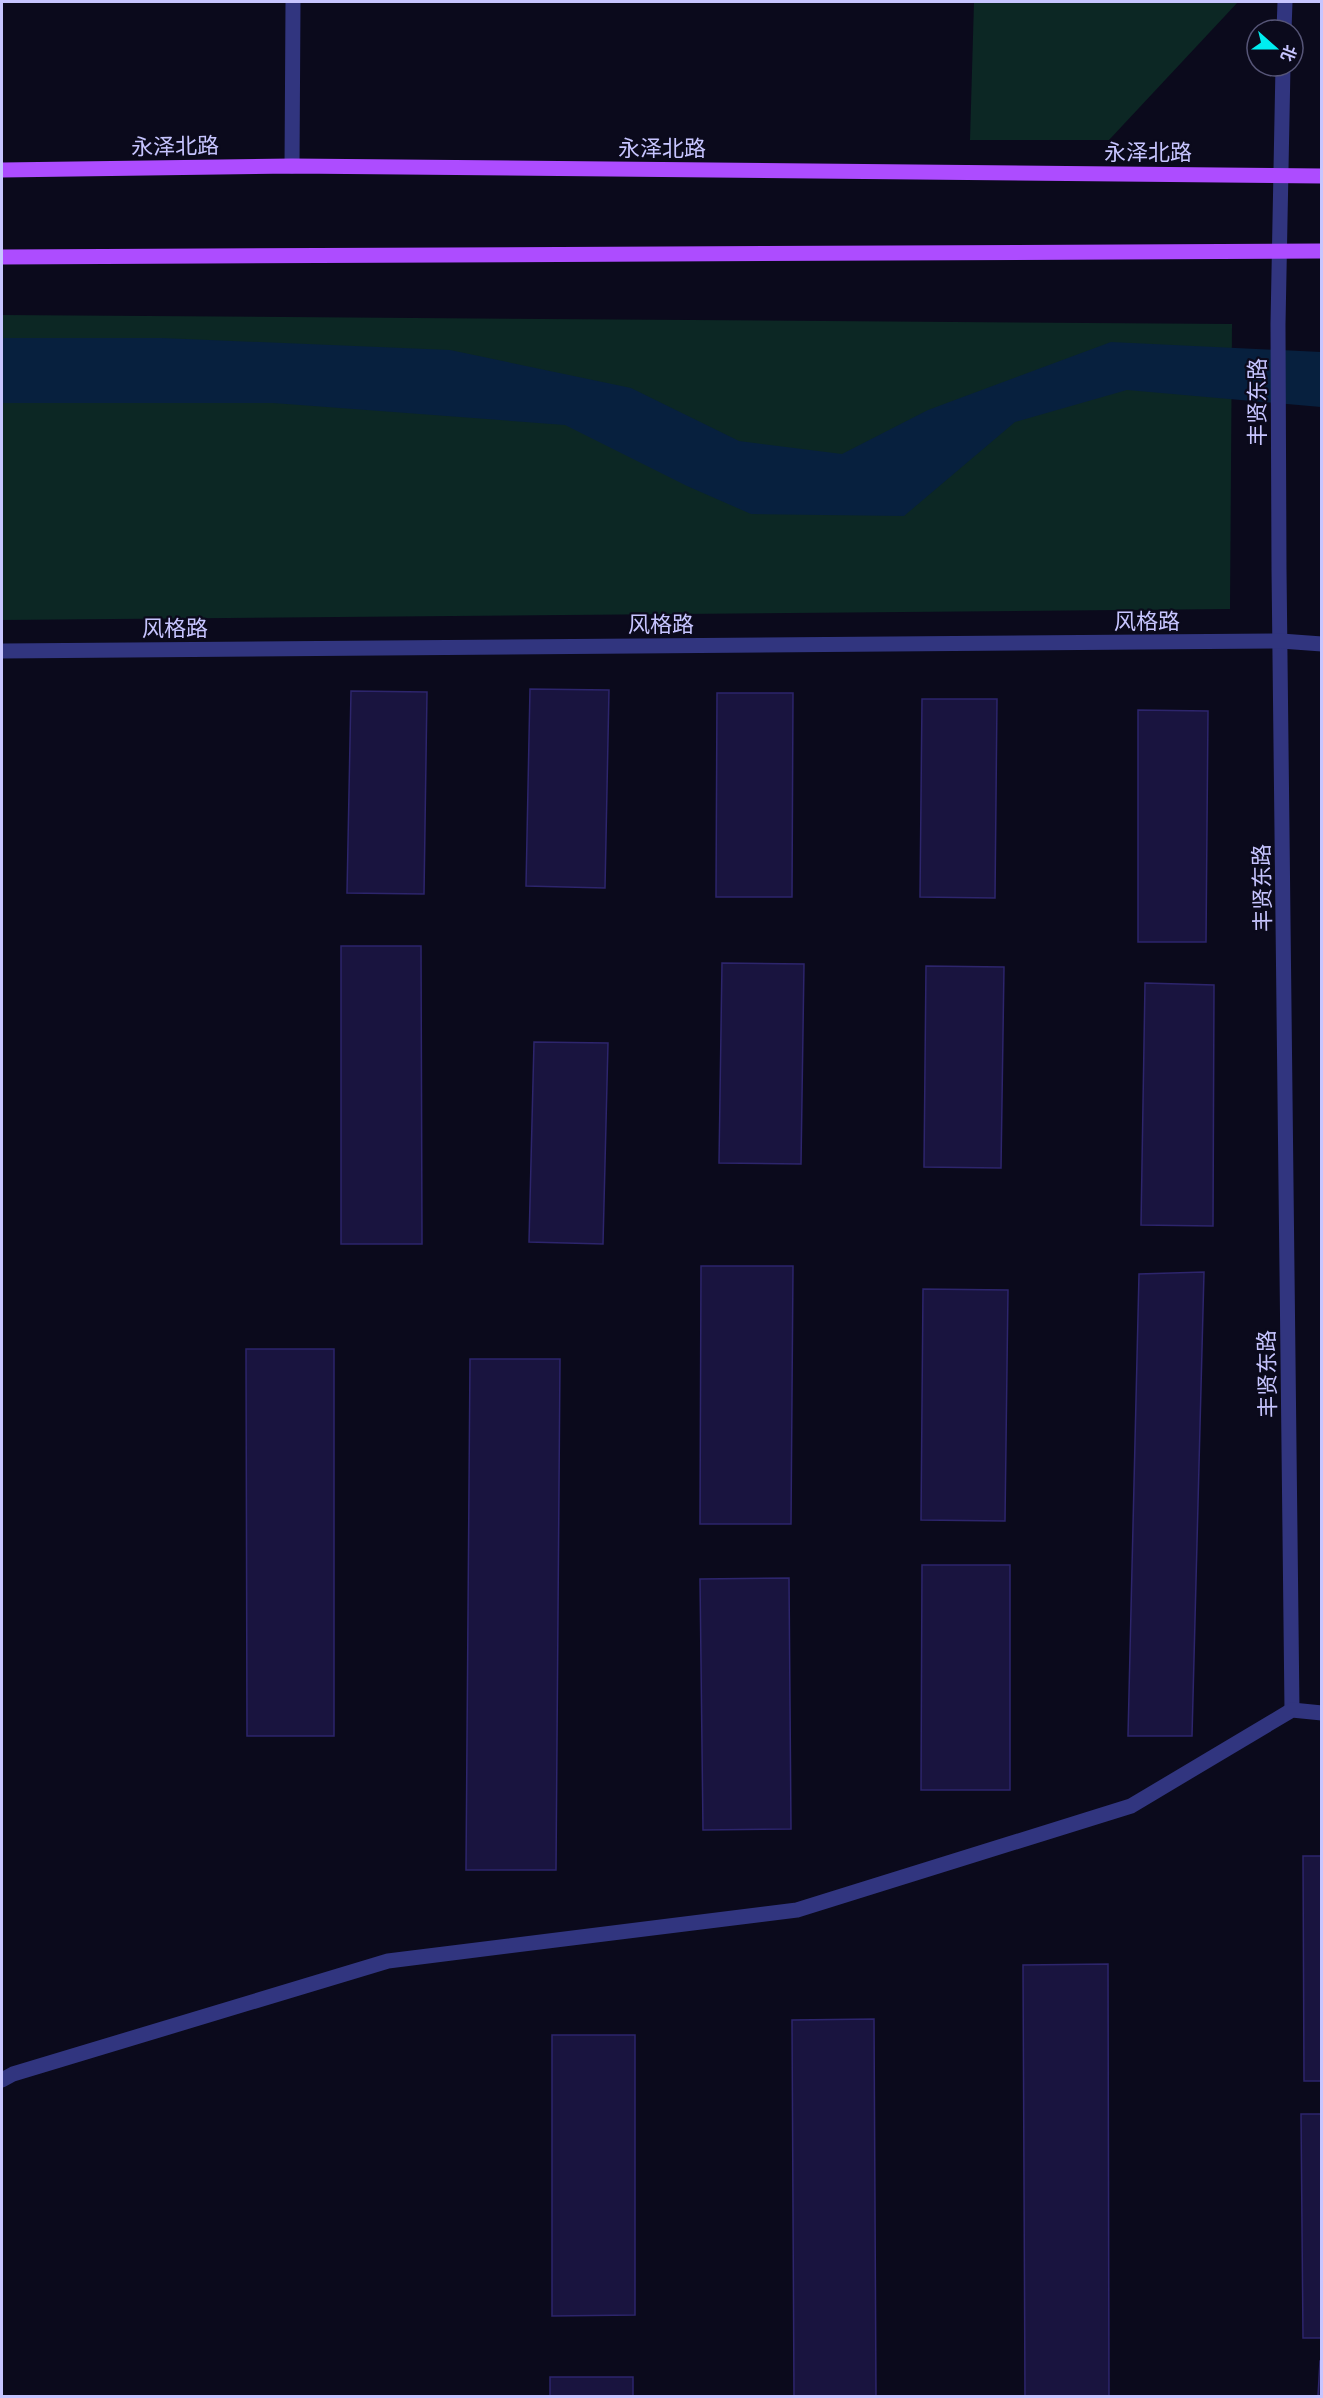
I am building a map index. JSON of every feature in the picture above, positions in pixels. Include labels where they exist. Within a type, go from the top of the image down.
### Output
[{"type":"main road","name":"永泽北路","points":[[2,170],[292,166],[1322,176]]},
{"type":"main road","points":[[2,257],[1279,253],[1322,251]]},
{"type":"street","points":[[292,166],[293,2]]},
{"type":"street","points":[[1284,18],[1285,2]]},
{"type":"street","name":"丰贤东路","points":[[1283,78],[1278,324],[1279,569],[1292,1710]]},
{"type":"street","name":"风格路","points":[[2,651],[1281,641],[1322,644]]},
{"type":"street","points":[[2,2080],[13,2074],[388,1961],[797,1910],[1131,1806],[1292,1710],[1322,1713]]},
{"type":"green space","points":[[974,2],[1238,2],[1109,140],[970,140]]},
{"type":"green space","points":[[2,315],[1232,324],[1230,609],[2,620]]},
{"type":"water","points":[[2,338],[162,338],[450,350],[631,388],[739,441],[842,454],[928,410],[1111,342],[1321,352],[1321,407],[1127,390],[1015,422],[904,516],[751,514],[687,486],[565,425],[273,403],[2,403]]},
{"type":"building","points":[[530,689],[609,690],[605,888],[526,886]]},
{"type":"building","points":[[351,691],[427,692],[424,894],[347,893]]},
{"type":"building","points":[[717,693],[793,693],[792,897],[716,897]]},
{"type":"building","points":[[922,699],[997,699],[995,898],[920,897]]},
{"type":"building","points":[[1138,710],[1208,711],[1206,942],[1138,942]]},
{"type":"building","points":[[341,946],[421,946],[422,1244],[341,1244]]},
{"type":"building","points":[[722,963],[804,964],[801,1164],[719,1163]]},
{"type":"building","points":[[926,966],[1004,967],[1001,1168],[924,1167]]},
{"type":"building","points":[[1145,983],[1214,985],[1213,1226],[1141,1225]]},
{"type":"building","points":[[534,1042],[608,1043],[603,1244],[529,1242]]},
{"type":"building","points":[[701,1266],[793,1266],[791,1524],[700,1524]]},
{"type":"building","points":[[1204,1272],[1192,1736],[1128,1736],[1139,1274]]},
{"type":"building","points":[[923,1289],[1008,1290],[1005,1521],[921,1520]]},
{"type":"building","points":[[246,1349],[334,1349],[334,1736],[247,1736]]},
{"type":"building","points":[[470,1359],[560,1359],[556,1870],[466,1870]]},
{"type":"building","points":[[922,1565],[1010,1565],[1010,1790],[921,1790]]},
{"type":"building","points":[[789,1578],[791,1829],[703,1830],[700,1579]]},
{"type":"building","points":[[1303,1856],[1322,1856],[1322,2081],[1304,2081]]},
{"type":"building","points":[[1108,1964],[1109,2396],[1025,2396],[1023,1965]]},
{"type":"building","points":[[874,2019],[876,2396],[794,2396],[792,2020]]},
{"type":"building","points":[[552,2035],[635,2035],[635,2315],[552,2316]]},
{"type":"building","points":[[1301,2114],[1322,2114],[1322,2338],[1303,2338]]},
{"type":"building","points":[[1320,2361],[1322,2361],[1322,2396],[1318,2396]]},
{"type":"building","points":[[550,2377],[633,2377],[633,2396],[550,2396]]}]
